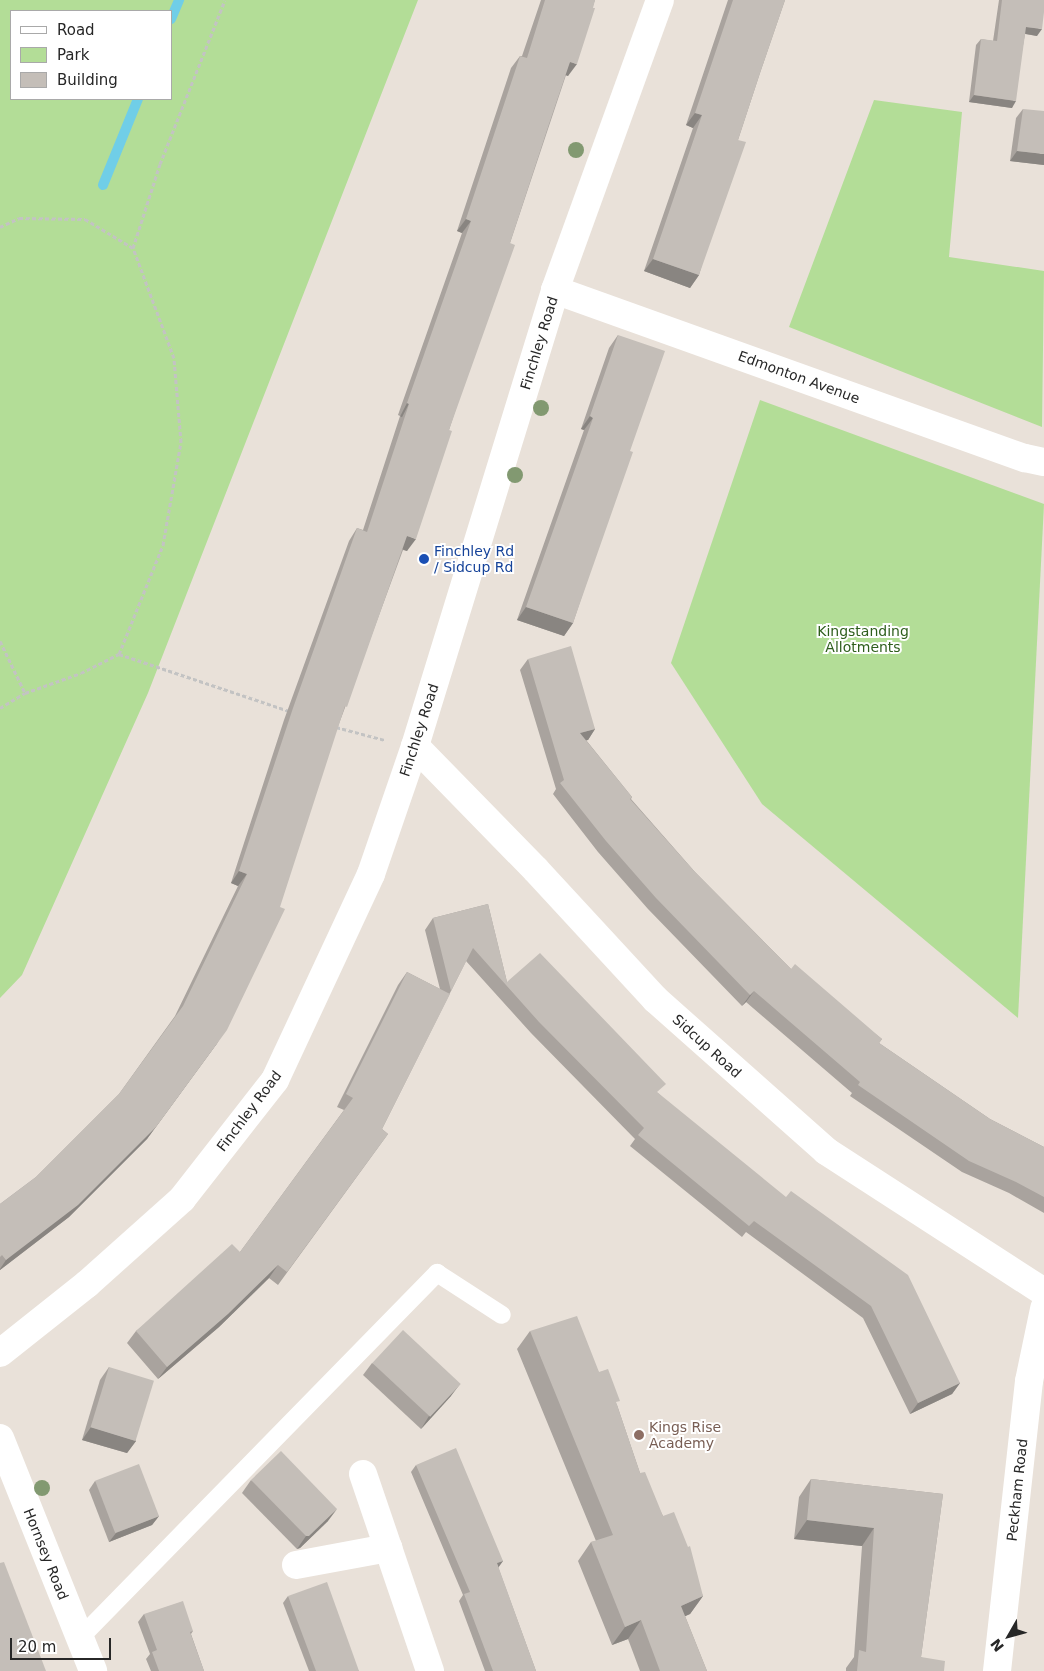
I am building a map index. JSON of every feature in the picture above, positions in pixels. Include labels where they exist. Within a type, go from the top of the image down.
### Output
[{"type":"street","name":"Finchley Road","points":[[0,1353],[87,1284],[182,1199],[275,1080],[371,874],[415,746],[555,290],[660,0]]},
{"type":"street","name":"Edmonton Avenue","points":[[555,290],[1025,458],[1044,462]]},
{"type":"street","name":"Sidcup Road","points":[[415,746],[536,870],[655,999],[826,1151],[1044,1292]]},
{"type":"street","name":"Peckham Road","points":[[997,1671],[1029,1381],[1044,1309]]},
{"type":"street","name":"Hornsey Road","points":[[0,1438],[92,1671]]},
{"type":"street","points":[[363,1474],[430,1671]]},
{"type":"street","points":[[296,1565],[388,1548]]},
{"type":"lane","points":[[80,1638],[437,1273],[502,1314]]},
{"type":"path","points":[[0,708],[25,693],[81,673],[119,654],[163,545],[182,442],[174,358],[134,248],[160,164],[225,0]]},
{"type":"path","points":[[0,227],[19,218],[85,219],[134,248]]},
{"type":"path","points":[[0,642],[25,693]]},
{"type":"path","points":[[119,654],[298,714]]},
{"type":"path","points":[[335,726],[363,736],[415,746]]},
{"type":"green space","points":[[0,0],[418,0],[148,693],[22,975],[0,998]]},
{"type":"green space","points":[[874,100],[962,112],[949,257],[1044,271],[1042,427],[789,327]]},
{"type":"green space","name":"Kingstanding Allotments","points":[[760,400],[1044,504],[1018,1018],[762,804],[671,663]]},
{"type":"building","points":[[545,0],[595,0],[593,8],[595,8],[577,64],[570,62],[549,124],[510,243],[515,245],[449,430],[452,431],[416,539],[407,536],[347,707],[345,706],[280,907],[285,909],[227,1030],[156,1127],[78,1205],[6,1260],[2,1255],[0,1257],[0,1204],[36,1177],[119,1094],[183,1006],[247,874],[239,871],[293,708],[357,528],[367,532],[409,404],[407,403],[471,221],[466,219],[520,56],[527,58]]},
{"type":"building","points":[[733,0],[785,0],[738,140],[746,142],[699,275],[653,259],[702,115],[695,113]]},
{"type":"building","points":[[1002,0],[1044,0],[1042,29],[1026,27],[1016,101],[974,95],[981,39],[997,41]]},
{"type":"building","points":[[1023,109],[1044,111],[1044,154],[1017,151]]},
{"type":"building","points":[[618,335],[665,351],[630,451],[633,452],[573,623],[526,607],[593,418],[590,416]]},
{"type":"building","points":[[571,646],[595,729],[580,733],[632,797],[630,799],[695,872],[791,969],[795,964],[882,1039],[879,1043],[990,1119],[1044,1147],[1044,1197],[969,1161],[858,1085],[860,1082],[754,991],[750,995],[656,898],[606,841],[560,783],[564,780],[528,659]]},
{"type":"building","points":[[488,904],[507,982],[540,953],[666,1084],[657,1092],[786,1197],[791,1191],[908,1275],[960,1383],[918,1403],[871,1306],[754,1221],[749,1226],[638,1135],[644,1128],[539,1022],[473,948],[451,991],[433,918]]},
{"type":"building","points":[[407,972],[450,994],[382,1129],[388,1134],[287,1272],[278,1265],[228,1314],[167,1367],[136,1331],[232,1244],[240,1252],[353,1098],[346,1094]]},
{"type":"building","points":[[577,1316],[599,1372],[608,1369],[620,1401],[616,1402],[640,1473],[645,1472],[663,1516],[674,1512],[688,1547],[690,1546],[703,1596],[681,1606],[707,1671],[660,1671],[641,1620],[625,1627],[591,1542],[613,1535],[530,1331]]},
{"type":"building","points":[[403,1330],[461,1384],[430,1417],[372,1363]]},
{"type":"building","points":[[109,1367],[154,1381],[136,1441],[91,1427]]},
{"type":"building","points":[[456,1448],[503,1561],[497,1563],[536,1671],[493,1671],[464,1594],[470,1592],[416,1465]]},
{"type":"building","points":[[281,1451],[337,1509],[309,1536],[306,1536],[251,1480]]},
{"type":"building","points":[[139,1464],[159,1516],[115,1533],[95,1481]]},
{"type":"building","points":[[811,1479],[943,1494],[921,1657],[945,1661],[944,1671],[857,1671],[859,1650],[866,1652],[874,1528],[807,1520]]},
{"type":"building","points":[[4,1562],[46,1671],[0,1671],[0,1563]]},
{"type":"building","points":[[327,1582],[359,1671],[316,1671],[288,1596]]},
{"type":"building","points":[[183,1601],[193,1631],[190,1632],[204,1671],[159,1671],[152,1652],[157,1650],[144,1614]]},
{"type":"waterway","points":[[172,17],[179,0]]},
{"type":"waterway","points":[[103,185],[138,100]]},
{"type":"place","name":"Finchley Rd / Sidcup Rd","points":[[424,559]]},
{"type":"place","name":"Kings Rise Academy","points":[[639,1435]]}]
